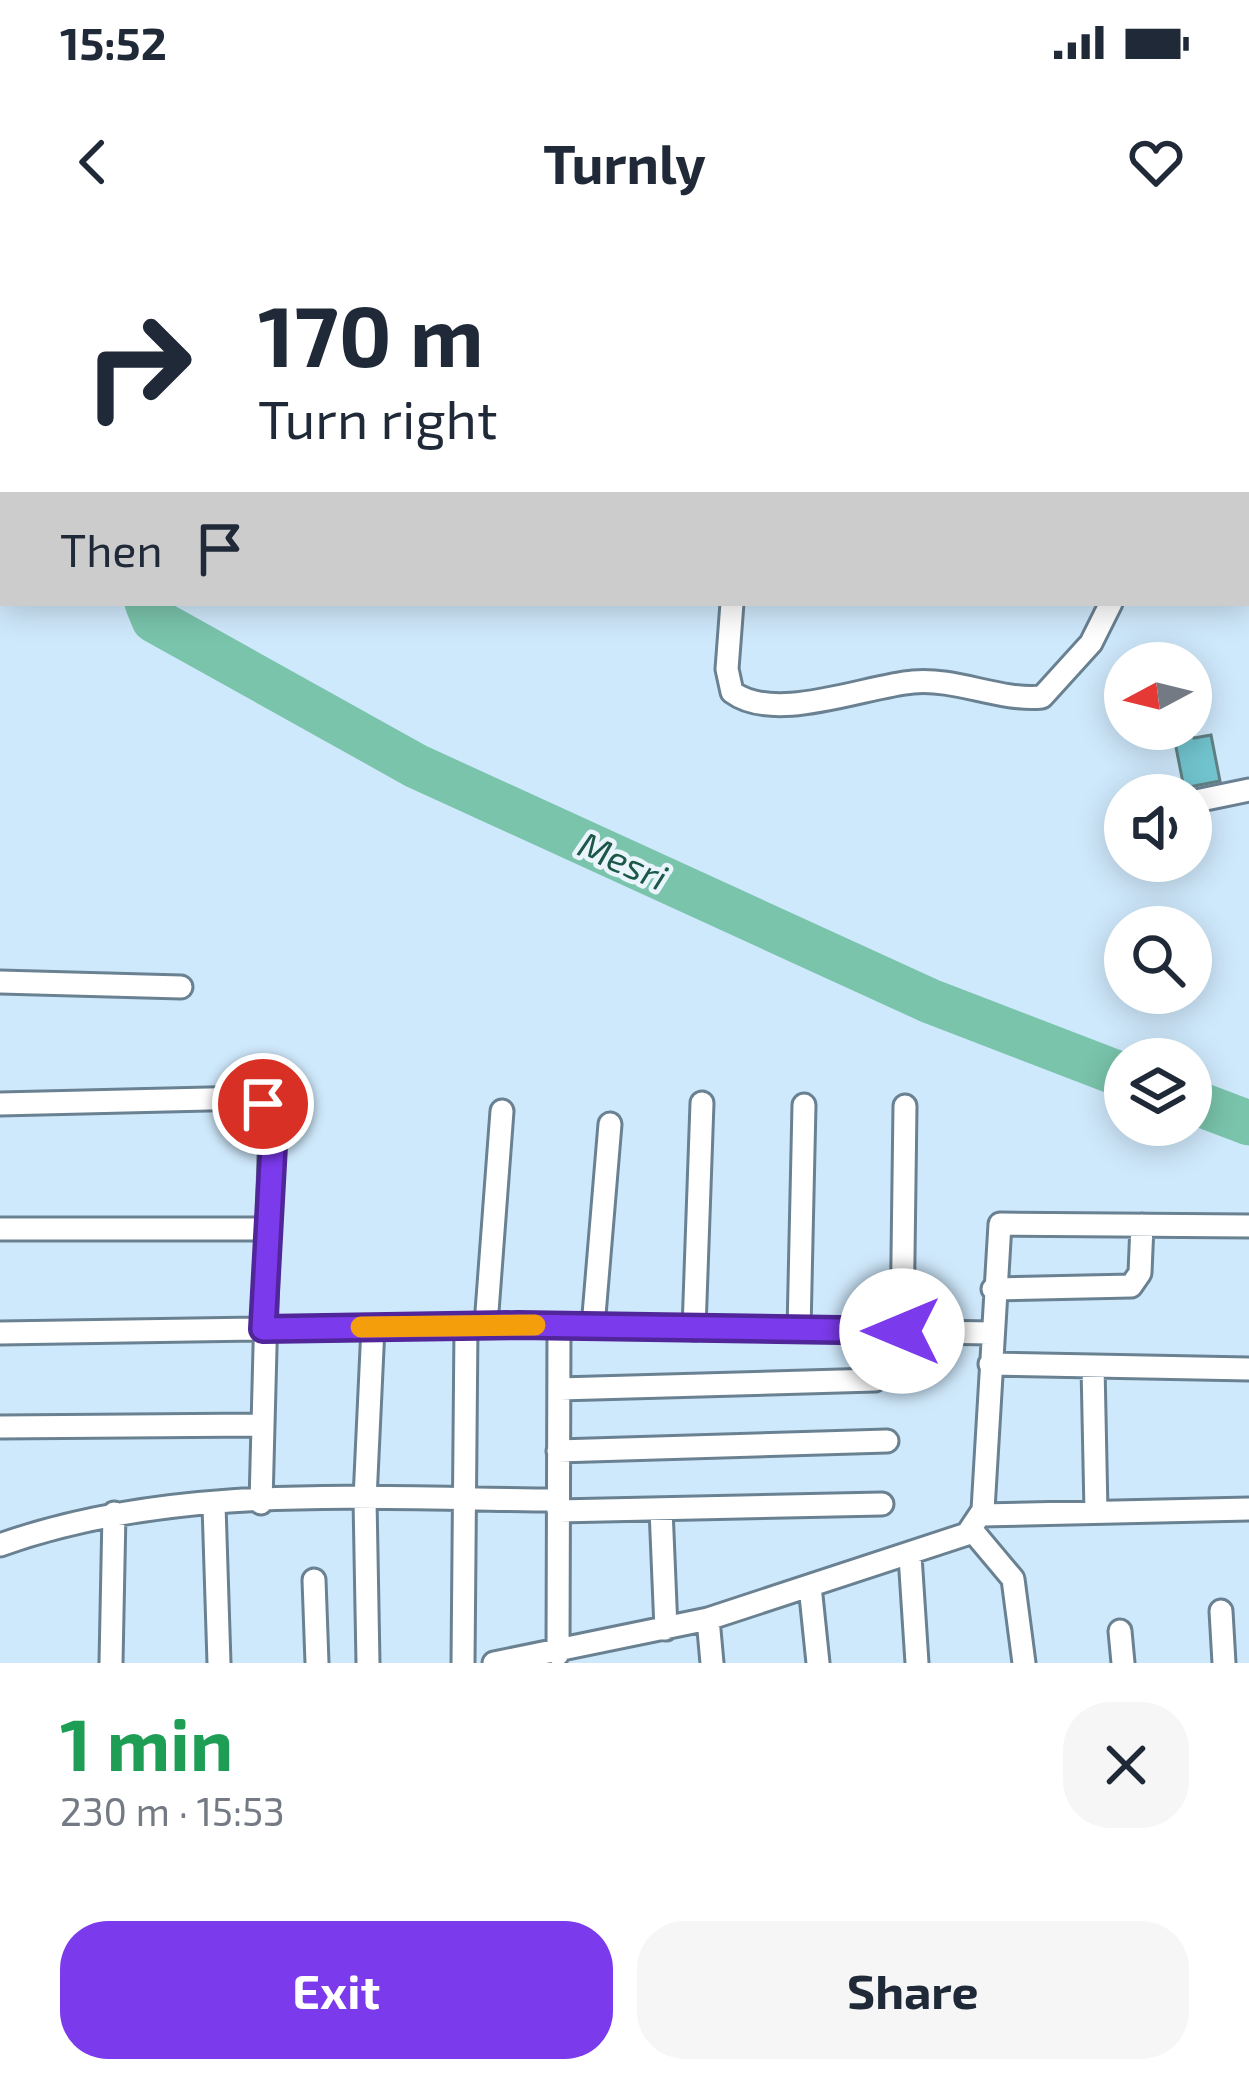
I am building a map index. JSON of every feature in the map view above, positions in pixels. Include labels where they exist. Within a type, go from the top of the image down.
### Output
[{"type":"street","points":[[732,606],[727,669],[732,692],[753,702],[797,702],[922,681],[1042,698],[1091,643],[1110,606]]},
{"type":"street","points":[[1212,798],[1249,790]]},
{"type":"street","points":[[0,982],[181,987]]},
{"type":"street","points":[[0,1104],[250,1098],[263,1104],[274,1127],[263,1329],[261,1503]]},
{"type":"street","points":[[694,1330],[702,1102]]},
{"type":"street","points":[[799,1330],[804,1105]]},
{"type":"street","points":[[902,1331],[904,1106]]},
{"type":"street","points":[[464,1663],[465,1500],[476,1326],[502,1111]]},
{"type":"street","points":[[593,1327],[610,1124]]},
{"type":"street","points":[[1024,1663],[1013,1579],[976,1522],[1000,1224],[1249,1226]]},
{"type":"street","points":[[993,1289],[1130,1286],[1140,1273],[1142,1225]]},
{"type":"street","points":[[0,1229],[268,1229]]},
{"type":"street","points":[[0,1333],[559,1326],[991,1333]]},
{"type":"street","points":[[558,1654],[559,1326]]},
{"type":"street","points":[[368,1663],[365,1499],[373,1327]]},
{"type":"street","points":[[990,1364],[1249,1369]]},
{"type":"street","points":[[1093,1366],[1096,1512]]},
{"type":"street","points":[[559,1388],[875,1380]]},
{"type":"street","points":[[0,1427],[262,1425]]},
{"type":"street","points":[[558,1451],[887,1441]]},
{"type":"street","points":[[0,1545],[114,1513],[214,1505],[365,1499],[661,1509],[882,1504]]},
{"type":"street","points":[[214,1505],[219,1663]]},
{"type":"street","points":[[661,1509],[667,1629]]},
{"type":"street","points":[[509,1662],[612,1652],[667,1629],[950,1544],[976,1522],[1096,1512],[1249,1509]]},
{"type":"street","points":[[111,1663],[114,1513]]},
{"type":"street","points":[[910,1556],[917,1663]]},
{"type":"street","points":[[314,1580],[317,1663]]},
{"type":"street","points":[[810,1586],[818,1663]]},
{"type":"street","points":[[1221,1611],[1224,1663]]},
{"type":"street","points":[[708,1619],[712,1663]]},
{"type":"street","points":[[1120,1630],[1123,1663]]},
{"type":"building","points":[[1212,740],[1220,781],[1212,783],[1212,774],[1181,774],[1177,750],[1212,750]]},
{"type":"waterway","name":"Mesri","points":[[148,606],[154,620],[416,766],[930,1001],[1104,1068]]},
{"type":"waterway","name":"Mesri","points":[[1212,1109],[1249,1123]]},
{"type":"slow traffic","points":[[361,1327],[535,1325]]},
{"type":"route","points":[[263,1104],[274,1127],[263,1329],[518,1325],[902,1331]]}]
